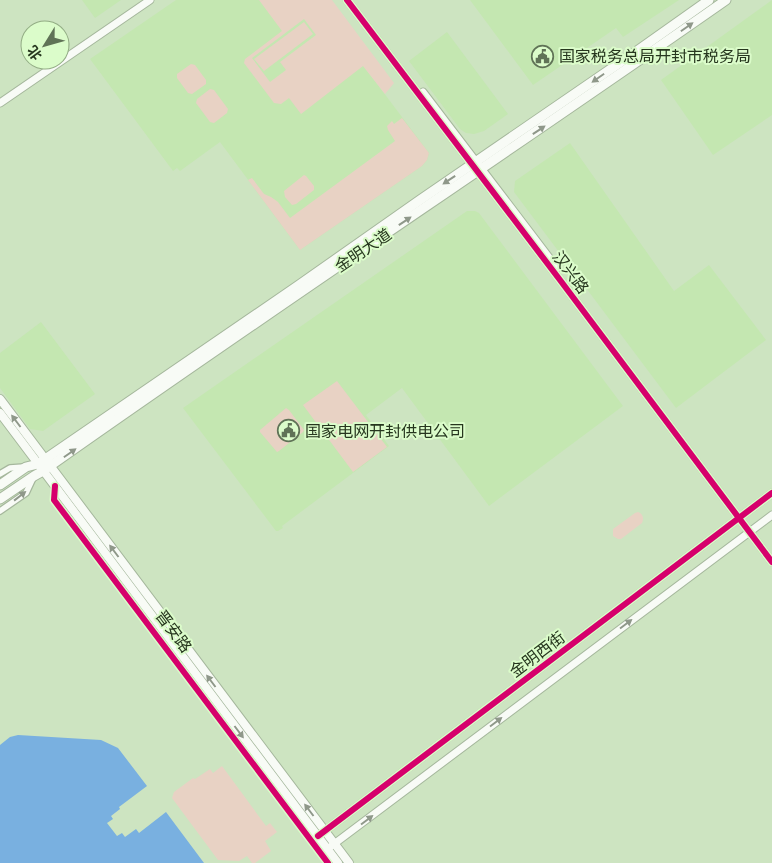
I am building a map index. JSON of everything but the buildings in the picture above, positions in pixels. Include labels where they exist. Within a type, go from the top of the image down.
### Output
[{"type":"main road","name":"金明大道","points":[[0,499],[34,476],[44,465],[162,388],[477,167],[709,0]]},
{"type":"main road","name":"金明大道","points":[[477,167],[726,0]]},
{"type":"main road","name":"晋安路","points":[[0,399],[44,465],[55,486],[338,863]]},
{"type":"main road","name":"晋安路","points":[[0,414],[44,465],[349,863]]},
{"type":"main road","name":"金明大道","points":[[0,486],[26,467],[44,465]]},
{"type":"street","points":[[0,103],[150,0]]},
{"type":"street","name":"汉兴路","points":[[347,0],[477,167]]},
{"type":"street","name":"汉兴路","points":[[353,0],[741,517],[772,554]]},
{"type":"street","points":[[0,474],[10,468],[26,467]]},
{"type":"street","points":[[0,511],[26,493],[34,476]]},
{"type":"street","points":[[55,486],[54,500],[328,863]]},
{"type":"street","name":"金明西街","points":[[318,836],[772,494]]},
{"type":"street","name":"金明西街","points":[[328,849],[772,515]]},
{"type":"street","name":"汉兴路","points":[[751,530],[772,562]]},
{"type":"shaded area","points":[[82,0],[121,0],[95,18]]},
{"type":"shaded area","points":[[176,0],[314,0],[429,153],[427,160],[422,166],[300,250],[220,142],[180,171],[177,168],[173,171],[90,59]]},
{"type":"shaded area","points":[[259,0],[332,0],[394,83],[385,94],[363,66],[301,114],[289,98],[281,104],[274,103],[244,63],[245,59],[282,31]],"holes":[[[304,19],[316,35],[280,62],[286,70],[270,82],[252,58]]]},
{"type":"shaded area","name":"国家税务总局开封市税务局","points":[[470,0],[679,0],[623,37],[616,28],[533,85]]},
{"type":"shaded area","points":[[772,0],[772,115],[713,155],[661,80]]},
{"type":"shaded area","points":[[304,22],[313,34],[264,71],[254,59]]},
{"type":"shaded area","points":[[447,32],[508,114],[484,131],[474,134],[466,133],[460,129],[409,61]]},
{"type":"shaded area","points":[[191,64],[195,65],[206,80],[206,84],[192,94],[188,93],[177,78],[177,74]]},
{"type":"shaded area","points":[[210,89],[214,90],[228,109],[227,113],[214,123],[210,122],[196,103],[197,99]]},
{"type":"shaded area","points":[[402,118],[429,153],[427,160],[422,166],[300,250],[248,180],[252,178],[264,194],[278,202],[290,218],[395,141],[387,126],[392,121],[394,124]]},
{"type":"shaded area","points":[[570,143],[674,291],[709,265],[766,340],[676,408],[514,192],[515,181]]},
{"type":"shaded area","points":[[304,175],[314,186],[314,190],[292,205],[285,197],[284,191]]},
{"type":"shaded area","points":[[467,211],[479,213],[623,406],[489,506],[402,388],[366,415],[389,446],[282,526],[283,528],[276,531],[183,408]]},
{"type":"shaded area","points":[[41,322],[95,394],[43,431],[30,429],[0,388],[0,353]]},
{"type":"shaded area","points":[[337,381],[387,447],[353,472],[303,405]]},
{"type":"shaded area","points":[[286,408],[304,430],[277,452],[260,430]]},
{"type":"shaded area","points":[[638,512],[643,516],[642,523],[621,539],[613,536],[613,529]]},
{"type":"shaded area","points":[[222,766],[266,826],[270,823],[277,832],[265,841],[271,851],[255,863],[252,863],[247,856],[239,861],[218,860],[172,798],[174,792],[193,778],[195,779],[210,769],[213,773]]},
{"type":"water","points":[[18,735],[101,740],[118,748],[147,786],[119,807],[120,809],[111,816],[113,819],[107,823],[117,836],[122,833],[125,837],[136,829],[139,833],[166,812],[204,863],[0,863],[0,745],[10,737]]},
{"type":"cycle path","points":[[347,0],[772,562]]},
{"type":"cycle path","points":[[55,486],[54,500],[328,863]]},
{"type":"cycle path","points":[[318,836],[772,493]]},
{"type":"place","name":"国家税务总局开封市税务局","points":[[543,56]]},
{"type":"place","name":"国家电网开封供电公司","points":[[289,431]]}]
